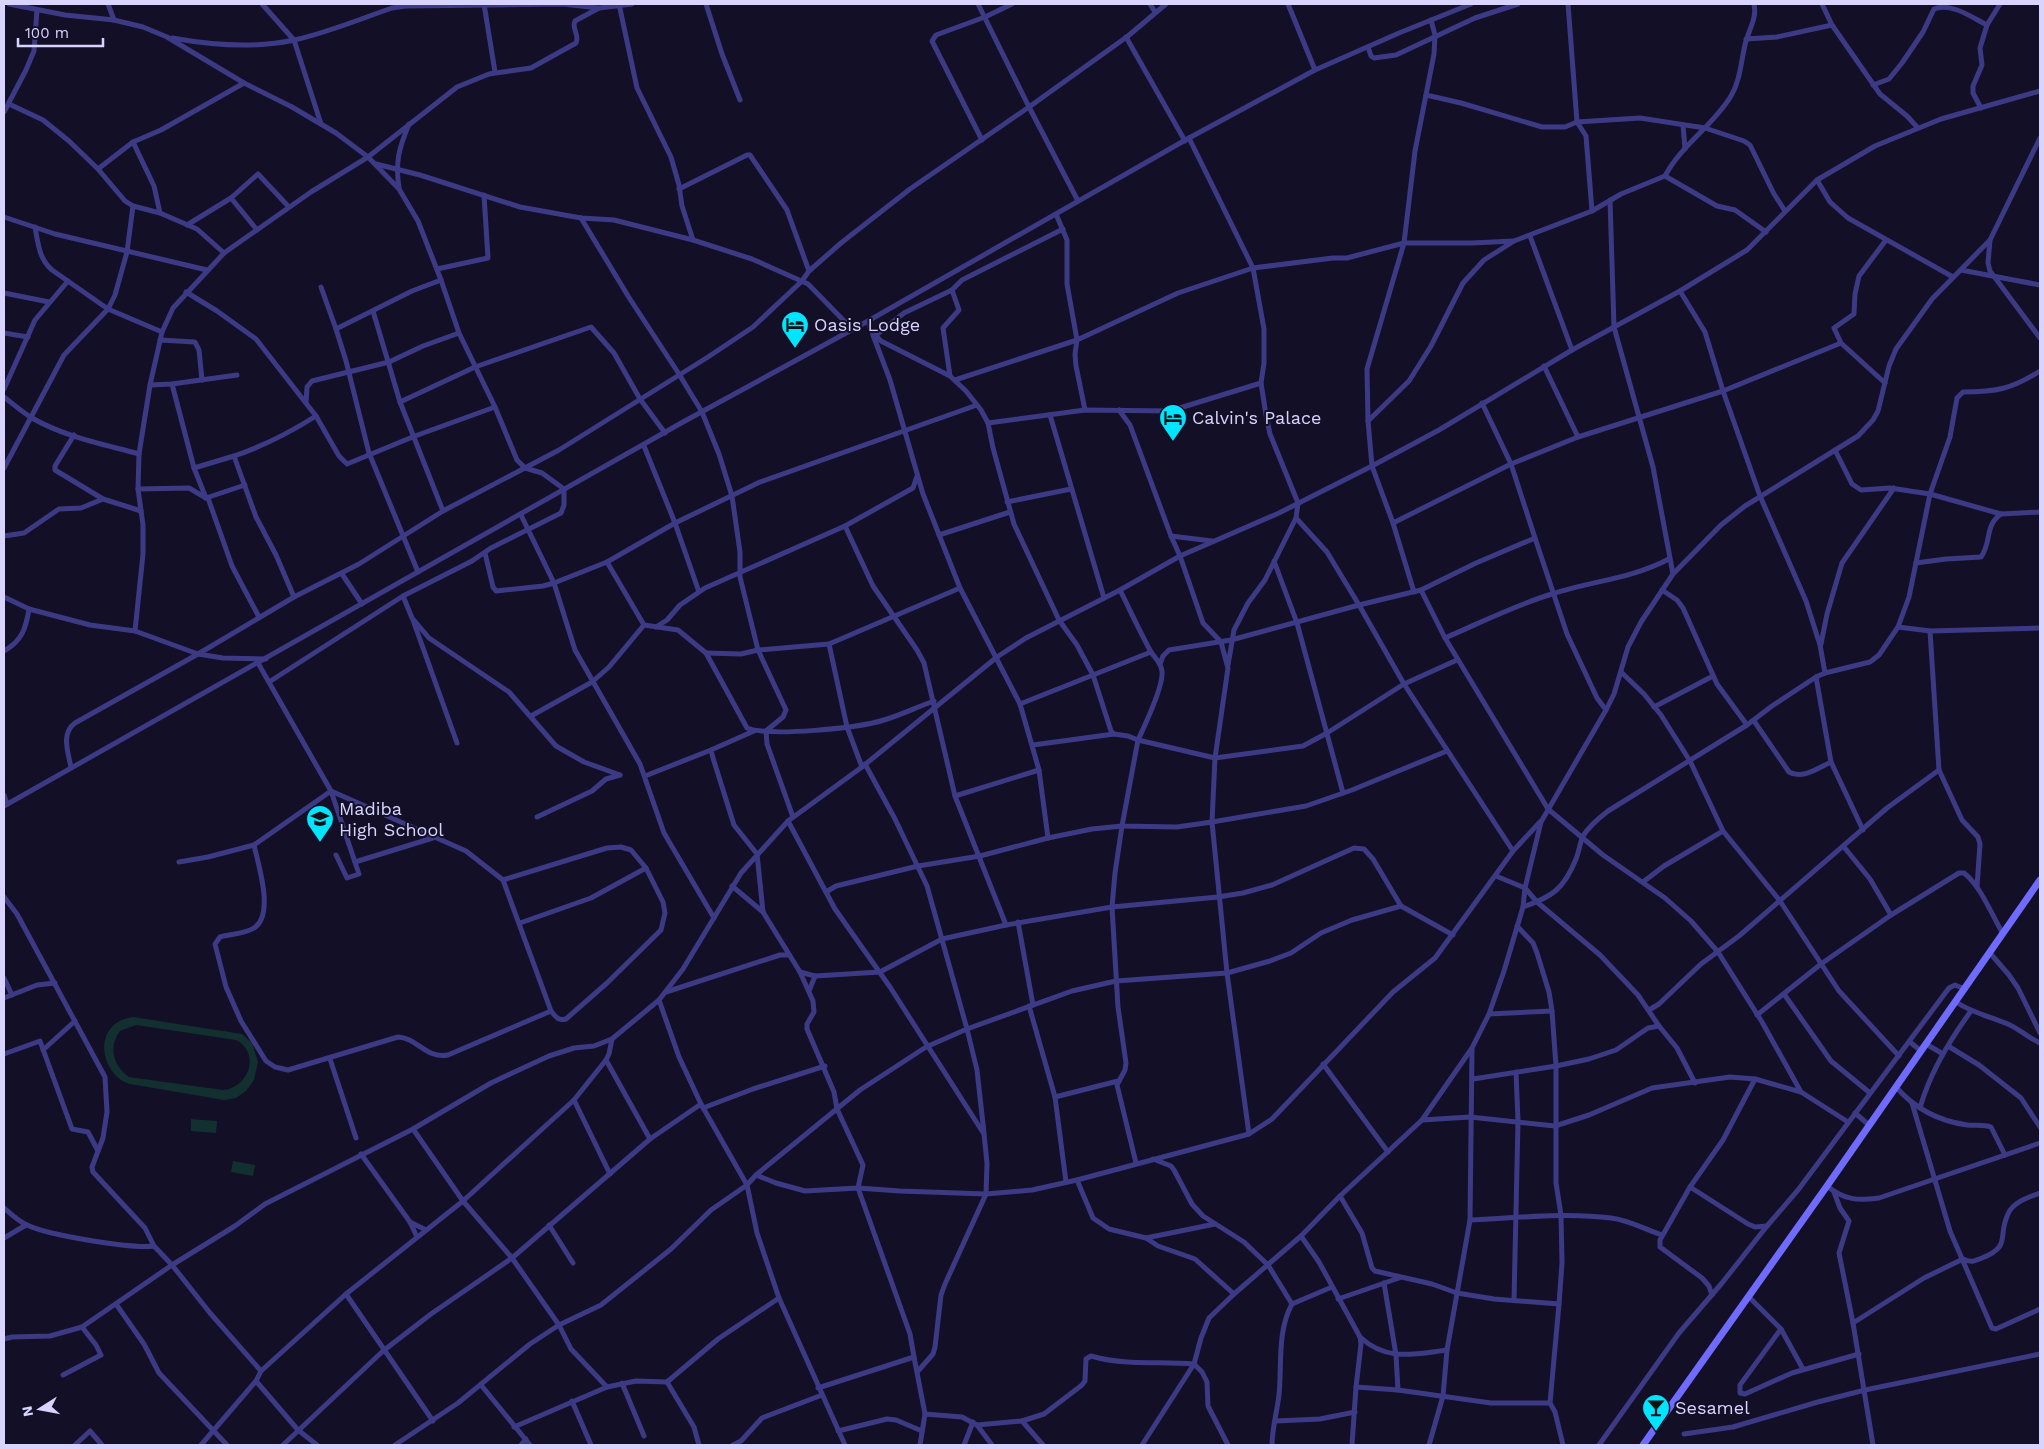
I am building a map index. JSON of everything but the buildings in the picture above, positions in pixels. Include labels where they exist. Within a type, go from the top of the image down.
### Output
[{"type":"street","points":[[10,4],[64,16],[114,20],[143,27],[167,37],[244,84],[292,107],[321,124],[368,157],[399,189],[418,221],[459,333],[495,407],[513,453],[525,468],[542,473],[564,489]]},
{"type":"street","points":[[108,4],[114,20]]},
{"type":"street","points":[[262,4],[294,40],[321,124]]},
{"type":"street","points":[[484,4],[495,72]]},
{"type":"street","points":[[167,37],[206,44],[272,44],[294,40],[405,5],[563,4],[599,8],[632,4]]},
{"type":"street","points":[[706,4],[722,54],[740,100]]},
{"type":"street","points":[[978,4],[1078,201]]},
{"type":"street","points":[[982,140],[932,41],[936,35],[1012,4]]},
{"type":"street","points":[[1150,4],[1155,12]]},
{"type":"street","points":[[71,768],[66,736],[70,726],[294,597],[342,574],[443,511],[559,450],[753,327],[802,281],[809,271],[841,243],[910,189],[1126,37],[1166,4]]},
{"type":"street","points":[[1288,4],[1315,70]]},
{"type":"street","points":[[4,795],[6,805],[564,489],[868,321],[1187,139],[1315,70],[1460,6],[1471,4]]},
{"type":"street","points":[[1368,47],[1371,56],[1374,58],[1396,55],[1474,18],[1518,4]]},
{"type":"street","points":[[1568,4],[1577,122],[1586,136],[1592,211]]},
{"type":"street","points":[[953,378],[1077,340],[1178,293],[1253,268],[1354,256],[1404,243],[1514,241],[1592,211],[1621,194],[1665,176],[1672,163],[1714,120],[1732,95],[1738,81],[1746,39],[1755,16],[1754,4]]},
{"type":"street","points":[[1822,4],[1832,25],[1873,85],[1880,94],[1907,116],[1916,127]]},
{"type":"street","points":[[1981,108],[1973,86],[1982,65],[1980,48],[1987,25],[2000,4]]},
{"type":"street","points":[[620,5],[637,88],[671,157],[682,206],[693,240]]},
{"type":"street","points":[[135,632],[143,554],[138,489],[139,454],[150,385],[160,340],[173,308],[224,253],[289,207],[368,157],[410,122],[460,85],[495,72],[532,68],[576,43],[578,36],[573,26],[575,21],[599,8]]},
{"type":"street","points":[[1873,85],[1889,79],[1902,63],[1923,32],[1934,9],[1945,8],[1958,11],[1987,25]]},
{"type":"street","points":[[4,112],[34,51],[37,10]]},
{"type":"street","points":[[1414,592],[1393,523],[1372,466],[1366,376],[1368,362],[1404,243],[1415,151],[1435,38],[1431,20]]},
{"type":"street","points":[[1746,39],[1778,37],[1832,25]]},
{"type":"street","points":[[1126,37],[1187,139],[1253,268],[1265,338],[1261,383],[1270,434],[1298,503],[1296,518],[1274,560],[1266,580],[1239,618],[1231,640],[1215,758],[1212,822],[1218,897],[1248,1134]]},
{"type":"street","points":[[98,169],[132,142],[161,130],[244,84]]},
{"type":"street","points":[[4,1339],[50,1336],[82,1326],[172,1265],[235,1226],[265,1204],[413,1129],[491,1083],[566,1051],[594,1046],[612,1039],[659,1000],[683,969],[732,886],[757,854],[793,816],[864,766],[997,658],[1059,620],[1120,590],[1180,556],[1298,503],[1372,466],[1438,430],[1572,350],[1680,291],[1747,250],[1817,180],[1875,146],[1916,127],[2040,90]]},
{"type":"street","points":[[1426,95],[1461,103],[1542,127],[1565,127],[1577,122],[1640,118],[1705,128],[1744,141],[1750,146],[1770,188],[1785,211]]},
{"type":"street","points":[[9,104],[43,120],[70,141],[98,169],[120,196],[133,206],[160,214],[202,232],[224,253]]},
{"type":"street","points":[[399,189],[396,169],[402,142],[410,122]]},
{"type":"street","points":[[1683,125],[1685,149]]},
{"type":"street","points":[[1142,1445],[1194,1364],[1209,1318],[1302,1236],[1340,1196],[1422,1120],[1472,1048],[1489,1014],[1523,907],[1525,888],[1541,822],[1606,710],[1614,694],[1628,646],[1662,590],[1673,574],[1721,525],[1760,496],[1858,436],[1873,420],[1878,411],[1896,349],[1932,300],[1990,240],[2040,138]]},
{"type":"street","points":[[132,142],[154,186],[160,214]]},
{"type":"street","points":[[679,188],[750,155],[787,210],[809,271]]},
{"type":"street","points":[[375,164],[520,206],[581,218],[614,220],[693,240],[752,259],[802,281],[813,288],[852,329]]},
{"type":"street","points":[[187,225],[231,198],[258,174],[289,207]]},
{"type":"street","points":[[1665,176],[1717,206],[1735,210],[1766,232]]},
{"type":"street","points":[[1817,180],[1830,202],[1848,218],[1953,277]]},
{"type":"street","points":[[437,269],[488,258],[484,195]]},
{"type":"street","points":[[231,198],[257,230]]},
{"type":"street","points":[[1610,200],[1614,327],[1640,418],[1658,493],[1673,574]]},
{"type":"street","points":[[4,468],[64,355],[108,309],[115,295],[127,252],[133,206]]},
{"type":"street","points":[[1056,214],[1067,240],[1067,284],[1077,340],[1076,360],[1086,410]]},
{"type":"street","points":[[4,217],[55,234],[207,270]]},
{"type":"street","points":[[581,218],[628,296],[680,374],[702,412],[719,454],[732,496],[740,552],[741,584],[758,650],[786,710],[784,717],[765,733]]},
{"type":"street","points":[[34,227],[45,264],[108,309],[162,332]]},
{"type":"street","points":[[875,336],[904,313],[952,290],[962,280],[1063,229]]},
{"type":"street","points":[[1530,236],[1572,350]]},
{"type":"street","points":[[1885,384],[1841,343],[1834,328],[1854,314],[1855,294],[1859,276],[1886,240]]},
{"type":"street","points":[[1990,240],[1988,263],[1990,271],[2021,310],[2040,338]]},
{"type":"street","points":[[1368,421],[1409,381],[1431,346],[1463,283],[1474,269],[1484,260],[1514,241]]},
{"type":"street","points":[[1961,270],[1995,278],[2040,285]]},
{"type":"street","points":[[336,329],[412,291],[441,280]]},
{"type":"street","points":[[4,389],[35,320],[68,281]]},
{"type":"street","points":[[321,287],[336,329],[369,453],[418,572]]},
{"type":"street","points":[[952,290],[959,310],[943,328],[953,378]]},
{"type":"street","points":[[1680,291],[1705,332],[1760,496],[1806,601],[1820,645],[1826,672]]},
{"type":"street","points":[[186,292],[217,310],[256,339],[316,416],[339,456],[347,464],[369,453],[495,407]]},
{"type":"street","points":[[4,293],[49,302]]},
{"type":"street","points":[[373,311],[400,402],[443,511]]},
{"type":"street","points":[[868,321],[890,380],[917,476],[960,588],[1020,704],[1039,770],[1048,838]]},
{"type":"street","points":[[400,402],[475,367],[591,327],[614,353],[640,399],[664,433]]},
{"type":"street","points":[[871,331],[886,344],[953,378],[977,405],[988,423],[992,448],[1010,512],[1059,620],[1077,645],[1093,675],[1114,734]]},
{"type":"street","points":[[4,333],[28,337]]},
{"type":"street","points":[[306,404],[307,387],[310,382],[389,362],[423,346],[459,333]]},
{"type":"street","points":[[160,340],[195,342],[198,350],[202,380]]},
{"type":"street","points":[[1393,523],[1511,464],[1578,437],[1723,390],[1841,343]]},
{"type":"street","points":[[1544,366],[1578,437]]},
{"type":"street","points":[[1523,907],[1549,897],[1567,878],[1576,860],[1582,838],[1588,829],[1608,811],[1747,726],[1772,706],[1816,677],[1826,672],[1870,662],[1879,655],[1898,627],[1910,598],[1916,554],[1930,494],[1950,437],[1959,394],[1963,392],[1993,392],[2010,387],[2040,371]]},
{"type":"street","points":[[150,385],[238,375]]},
{"type":"street","points":[[988,423],[1086,410],[1170,411],[1261,383]]},
{"type":"street","points":[[172,384],[194,468],[232,566],[259,617]]},
{"type":"street","points":[[4,397],[31,418],[74,436],[139,454]]},
{"type":"street","points":[[1482,403],[1511,464],[1553,593],[1577,658],[1597,698],[1606,710]]},
{"type":"street","points":[[484,553],[493,587],[496,591],[543,586],[607,562],[675,523],[771,478],[977,405]]},
{"type":"street","points":[[1119,410],[1130,425],[1180,556],[1203,623],[1221,642],[1228,668]]},
{"type":"street","points":[[1050,415],[1104,598]]},
{"type":"street","points":[[194,468],[234,456],[276,440],[316,416]]},
{"type":"street","points":[[74,436],[55,466],[55,470],[103,499],[141,510]]},
{"type":"street","points":[[644,446],[675,523],[699,592]]},
{"type":"street","points":[[1836,450],[1852,484],[1867,491],[1894,488],[1930,494],[2001,514],[2040,512]]},
{"type":"street","points":[[234,456],[256,517],[276,555],[294,597]]},
{"type":"street","points":[[656,627],[667,620],[680,605],[699,592],[740,571],[845,526],[913,488],[917,476]]},
{"type":"street","points":[[138,489],[189,488],[207,498],[245,485]]},
{"type":"street","points":[[1820,645],[1842,563],[1894,488]]},
{"type":"street","points":[[269,682],[403,596],[561,514],[564,505],[564,489]]},
{"type":"street","points":[[1007,502],[1071,490]]},
{"type":"street","points":[[4,536],[24,533],[59,509],[81,508],[103,499]]},
{"type":"street","points":[[939,535],[1010,512]]},
{"type":"street","points":[[1916,564],[1946,559],[1981,557],[1987,544],[1991,524],[2001,514]]},
{"type":"street","points":[[521,515],[554,582],[575,650],[645,776],[664,833],[714,918]]},
{"type":"street","points":[[1296,518],[1326,552],[1404,684],[1513,851]]},
{"type":"street","points":[[845,526],[874,586],[924,663],[955,796],[1006,925]]},
{"type":"street","points":[[1171,536],[1214,541]]},
{"type":"street","points":[[1136,1163],[1117,1085],[1125,1070],[1126,1063],[1116,981],[1112,907],[1122,826],[1138,740],[1152,710],[1162,678],[1160,664],[1163,656],[1169,650],[1231,640],[1421,590],[1476,563],[1535,538]]},
{"type":"street","points":[[1446,638],[1553,593],[1632,575],[1651,569],[1669,559]]},
{"type":"street","points":[[1274,560],[1297,623],[1343,793]]},
{"type":"street","points":[[607,562],[644,625]]},
{"type":"street","points":[[342,574],[362,604]]},
{"type":"street","points":[[706,653],[741,654],[758,650],[829,644],[960,588]]},
{"type":"street","points":[[1120,590],[1151,652],[1160,664]]},
{"type":"street","points":[[1421,590],[1457,660],[1548,809],[1582,838],[1665,898],[1691,921],[1718,952],[1801,1092]]},
{"type":"street","points":[[1662,590],[1677,600],[1683,608],[1717,684],[1747,726]]},
{"type":"street","points":[[403,596],[457,743]]},
{"type":"street","points":[[4,597],[29,609],[90,625],[135,632],[198,654],[223,658],[266,659]]},
{"type":"street","points":[[4,651],[19,640],[26,628],[29,609]]},
{"type":"street","points":[[412,618],[437,644],[495,681],[508,692],[531,716],[547,737],[561,750],[584,762],[620,775],[606,779],[592,791],[537,817]]},
{"type":"street","points":[[644,625],[678,630],[706,653],[729,692],[744,725],[754,731],[765,733],[847,728],[882,721],[934,701]]},
{"type":"street","points":[[531,716],[592,682],[609,667],[644,625]]},
{"type":"street","points":[[1898,627],[1930,631],[2040,628]]},
{"type":"street","points":[[1930,631],[1939,770],[1962,820],[1978,837],[1980,844],[1977,887]]},
{"type":"street","points":[[829,644],[847,728],[864,766],[918,866],[926,886],[977,1070],[987,1163],[986,1194],[941,1295],[936,1347],[933,1354],[918,1371]]},
{"type":"street","points":[[1020,704],[1151,652]]},
{"type":"street","points":[[1033,744],[1114,734],[1215,758],[1303,746],[1404,684],[1457,660]]},
{"type":"street","points":[[258,664],[331,791],[358,874],[347,878],[336,855]]},
{"type":"street","points":[[1621,672],[1654,707],[1690,761],[1723,831],[1780,901],[1821,964],[1852,1006],[1899,1056]]},
{"type":"street","points":[[1654,707],[1713,676]]},
{"type":"street","points":[[1816,677],[1831,762],[1863,830]]},
{"type":"street","points":[[1754,721],[1789,772],[1793,774],[1807,773],[1831,762]]},
{"type":"street","points":[[645,776],[754,731]]},
{"type":"street","points":[[765,733],[767,744],[793,816]]},
{"type":"street","points":[[711,750],[734,825],[757,854],[763,912]]},
{"type":"street","points":[[826,892],[836,886],[918,866],[980,856],[1048,838],[1092,829],[1122,826],[1177,826],[1306,806],[1446,751]]},
{"type":"street","points":[[955,796],[1039,770]]},
{"type":"street","points":[[1649,1010],[1659,1004],[1701,964],[1844,847],[1887,808],[1939,770]]},
{"type":"street","points":[[331,791],[466,851],[504,880],[551,1011],[557,1019],[566,1019],[607,983],[661,930],[665,913],[663,902],[646,868],[631,850],[621,846],[504,880]]},
{"type":"street","points":[[179,862],[208,857],[254,845],[331,791]]},
{"type":"street","points":[[788,821],[835,909],[880,972],[984,1134]]},
{"type":"street","points":[[756,1175],[776,1184],[805,1191],[858,1188],[900,1192],[986,1194],[1032,1190],[1077,1180],[1248,1134],[1272,1119],[1393,992],[1435,958],[1453,936],[1513,851],[1541,822]]},
{"type":"street","points":[[1643,882],[1676,858],[1723,831]]},
{"type":"street","points":[[355,862],[436,837]]},
{"type":"street","points":[[254,845],[264,887],[264,905],[260,920],[252,930],[220,936],[215,941],[226,987],[241,1021],[270,1065],[288,1070],[398,1038],[406,1039],[438,1056],[448,1055],[551,1011]]},
{"type":"street","points":[[1844,847],[1870,879],[1891,915]]},
{"type":"street","points":[[800,972],[815,976],[880,972],[942,939],[1018,922],[1112,907],[1218,897],[1272,885],[1309,870],[1329,858],[1354,848],[1364,849],[1373,859],[1401,906],[1453,936]]},
{"type":"street","points":[[520,923],[583,901],[646,868]]},
{"type":"street","points":[[1757,1015],[1821,964],[1891,915],[1958,873],[1964,873],[1977,887],[2003,934]]},
{"type":"street","points":[[1496,876],[1525,888],[1537,902],[1600,955],[1638,995],[1677,1048],[1695,1083]]},
{"type":"street","points":[[1644,1445],[2040,880]]},
{"type":"street","points":[[732,886],[763,912],[800,972],[813,1001],[814,1012],[807,1024],[807,1029],[825,1066],[834,1092],[836,1109],[863,1165],[858,1188],[910,1334],[926,1414],[920,1445]]},
{"type":"street","points":[[4,897],[17,914],[105,1077],[108,1112],[98,1152],[92,1166],[93,1172],[144,1228],[154,1246],[261,1371]]},
{"type":"street","points":[[395,1445],[433,1421],[481,1385],[530,1344],[559,1325],[601,1305],[671,1248],[711,1210],[747,1186],[756,1175],[836,1109],[860,1090],[926,1046],[1072,991],[1116,981],[1227,972],[1283,956],[1321,933],[1360,917],[1401,906]]},
{"type":"street","points":[[1018,922],[1031,1006],[1055,1096],[1066,1182]]},
{"type":"street","points":[[1517,926],[1533,943],[1537,952],[1549,992],[1552,1010],[1556,1066],[1556,1183],[1561,1215],[1562,1263],[1550,1403],[1555,1412],[1563,1445]]},
{"type":"street","points":[[1990,953],[2018,988],[2040,1033]]},
{"type":"street","points":[[665,992],[780,956],[789,955]]},
{"type":"street","points":[[809,991],[815,976]]},
{"type":"street","points":[[4,978],[12,994]]},
{"type":"street","points":[[4,998],[37,985],[55,984]]},
{"type":"street","points":[[1599,1445],[1679,1333],[1798,1190],[1949,988],[1955,985],[1965,989]]},
{"type":"street","points":[[1784,994],[1830,1061],[1870,1093]]},
{"type":"street","points":[[659,1000],[679,1057],[702,1106],[747,1186],[757,1233],[779,1298],[845,1445]]},
{"type":"street","points":[[1956,1002],[1971,1011],[2012,1026],[2040,1042]]},
{"type":"street","points":[[1489,1014],[1552,1010]]},
{"type":"street","points":[[1920,1108],[1932,1073],[1971,1011]]},
{"type":"street","points":[[43,1050],[75,1021]]},
{"type":"street","points":[[1473,1079],[1556,1066],[1605,1054],[1627,1044],[1648,1028],[1659,1026]]},
{"type":"street","points":[[201,1445],[256,1381],[261,1371],[346,1294],[462,1201],[574,1100],[606,1060],[612,1039]]},
{"type":"street","points":[[4,1054],[38,1040],[40,1041],[72,1130],[88,1132],[98,1152]]},
{"type":"street","points":[[1910,1042],[1921,1051]]},
{"type":"street","points":[[1926,1044],[1943,1054]]},
{"type":"street","points":[[1948,1046],[1979,1065],[2021,1098],[2040,1127]]},
{"type":"street","points":[[1429,1445],[1443,1396],[1447,1350],[1470,1220],[1472,1048]]},
{"type":"street","points":[[330,1059],[356,1138]]},
{"type":"street","points":[[606,1060],[650,1139]]},
{"type":"street","points":[[1323,1064],[1388,1152]]},
{"type":"street","points":[[283,1445],[383,1351],[431,1314],[512,1258],[650,1139],[702,1106],[825,1066]]},
{"type":"street","points":[[1514,1300],[1518,1121],[1516,1072]]},
{"type":"street","points":[[1422,1120],[1470,1117],[1555,1126],[1589,1115],[1652,1088],[1730,1077],[1755,1079],[1801,1092],[1848,1122]]},
{"type":"street","points":[[1712,1295],[1707,1283],[1702,1278],[1660,1247],[1660,1240],[1670,1224],[1676,1209],[1723,1140],[1755,1079]]},
{"type":"street","points":[[1055,1096],[1118,1081]]},
{"type":"street","points":[[1896,1087],[1906,1100],[1947,1121],[1991,1127],[2005,1155]]},
{"type":"street","points":[[574,1100],[610,1174]]},
{"type":"street","points":[[1912,1103],[1950,1231],[1993,1330],[2040,1309]]},
{"type":"street","points":[[1855,1113],[1869,1125]]},
{"type":"street","points":[[413,1129],[462,1201],[512,1258],[559,1325],[571,1349],[607,1387]]},
{"type":"street","points":[[1827,1186],[1834,1192],[1860,1201],[1886,1196],[2040,1143]]},
{"type":"street","points":[[361,1154],[410,1222],[417,1237]]},
{"type":"street","points":[[1152,1159],[1171,1166],[1192,1204],[1203,1216],[1244,1242],[1268,1265],[1292,1304]]},
{"type":"street","points":[[1077,1180],[1090,1213],[1100,1225],[1146,1238],[1158,1246],[1195,1259],[1234,1294]]},
{"type":"street","points":[[1690,1187],[1748,1224],[1767,1226]]},
{"type":"street","points":[[1834,1192],[1840,1208],[1850,1220],[1838,1253],[1859,1354],[1872,1445]]},
{"type":"street","points":[[1853,1323],[1924,1278],[1963,1259],[1972,1262],[1997,1251],[2001,1246],[2008,1213],[2026,1198],[2040,1193]]},
{"type":"street","points":[[1340,1196],[1362,1233],[1374,1270],[1457,1292],[1559,1304]]},
{"type":"street","points":[[4,1208],[26,1225],[42,1230],[131,1246],[154,1246]]},
{"type":"street","points":[[1470,1220],[1561,1215],[1612,1218],[1647,1228],[1662,1235]]},
{"type":"street","points":[[410,1222],[426,1230]]},
{"type":"street","points":[[1146,1238],[1215,1224]]},
{"type":"street","points":[[4,1238],[26,1225]]},
{"type":"street","points":[[549,1225],[573,1263]]},
{"type":"street","points":[[1302,1236],[1360,1337],[1375,1349],[1396,1355],[1447,1350]]},
{"type":"street","points":[[1338,1299],[1401,1277]]},
{"type":"street","points":[[1384,1283],[1396,1355],[1398,1390]]},
{"type":"street","points":[[1272,1445],[1276,1421],[1282,1331],[1286,1313],[1292,1304],[1332,1287]]},
{"type":"street","points":[[346,1294],[383,1351],[433,1421]]},
{"type":"street","points":[[1749,1297],[1781,1329],[1803,1369]]},
{"type":"street","points":[[514,1427],[622,1382],[668,1382],[718,1339],[779,1298]]},
{"type":"street","points":[[116,1304],[141,1339],[159,1373],[227,1445]]},
{"type":"street","points":[[63,1375],[101,1355],[82,1326]]},
{"type":"street","points":[[1781,1329],[1740,1385],[1740,1393],[1745,1394],[1803,1369],[1859,1354]]},
{"type":"street","points":[[1352,1445],[1361,1344],[1360,1337]]},
{"type":"street","points":[[1684,1434],[1740,1426],[1865,1390],[2040,1354]]},
{"type":"street","points":[[818,1388],[914,1356]]},
{"type":"street","points":[[975,1424],[1022,1421],[1044,1414],[1082,1385],[1086,1358],[1088,1356],[1132,1363],[1166,1362],[1194,1364],[1202,1372],[1207,1382],[1208,1406],[1228,1445]]},
{"type":"street","points":[[256,1381],[298,1430],[317,1445]]},
{"type":"street","points":[[622,1382],[644,1436]]},
{"type":"street","points":[[668,1382],[694,1427],[699,1445]]},
{"type":"street","points":[[481,1385],[530,1445]]},
{"type":"street","points":[[1356,1387],[1398,1390],[1491,1403],[1550,1403]]},
{"type":"street","points":[[733,1445],[741,1441],[762,1418],[822,1395]]},
{"type":"street","points":[[572,1402],[591,1445]]},
{"type":"street","points":[[1276,1421],[1320,1419],[1355,1412]]},
{"type":"street","points":[[926,1414],[962,1417],[975,1424],[992,1445]]},
{"type":"street","points":[[838,1430],[891,1418],[922,1431]]},
{"type":"street","points":[[1022,1421],[1043,1445]]},
{"type":"street","points":[[964,1445],[975,1424]]},
{"type":"street","points":[[75,1445],[90,1431],[102,1445]]},
{"type":"street","points":[[521,1445],[526,1439]]},
{"type":"green space","points":[[133,1017],[242,1034],[252,1043],[258,1062],[254,1080],[246,1091],[236,1098],[224,1100],[130,1084],[121,1080],[109,1065],[105,1056],[104,1046],[110,1029],[120,1021]],"holes":[[[136,1025],[236,1040],[244,1046],[248,1053],[249,1069],[240,1083],[232,1088],[223,1090],[129,1077],[116,1062],[113,1050],[116,1037],[120,1031]]]},
{"type":"green space","points":[[191,1119],[217,1121],[216,1133],[191,1131]]},
{"type":"green space","points":[[233,1161],[255,1165],[253,1176],[231,1172]]},
{"type":"place","name":"Oasis Lodge","points":[[795,349]]},
{"type":"place","name":"Calvin's Palace","points":[[1173,442]]},
{"type":"place","name":"Madiba High School","points":[[320,843]]},
{"type":"place","name":"Sesamel","points":[[1656,1432]]}]
